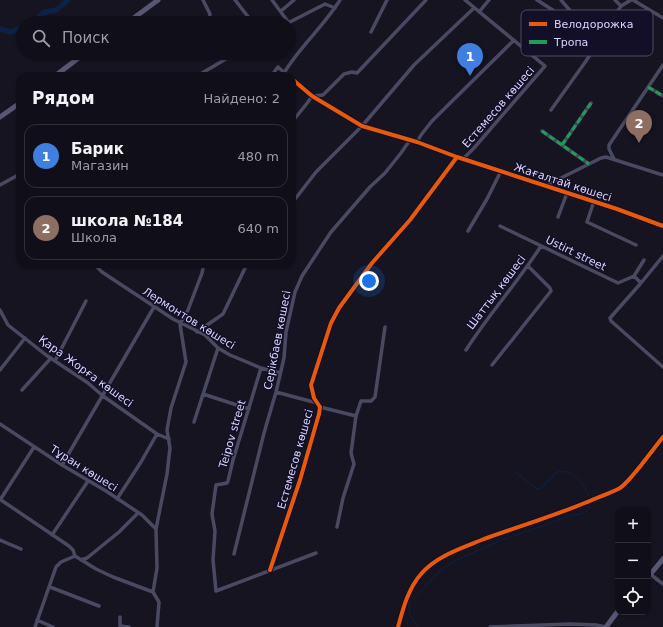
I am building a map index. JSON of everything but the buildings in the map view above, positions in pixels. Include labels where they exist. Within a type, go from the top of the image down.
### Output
[{"type":"main road","points":[[136,16],[158,0]]},
{"type":"main road","points":[[61,72],[76,60]]},
{"type":"main road","points":[[0,117],[16,106]]},
{"type":"main road","points":[[651,574],[663,559]]},
{"type":"main road","points":[[606,627],[615,615]]},
{"type":"street","points":[[202,0],[210,14],[210,16]]},
{"type":"street","points":[[235,0],[248,16]]},
{"type":"street","points":[[272,0],[284,16]]},
{"type":"street","points":[[281,11],[294,0]]},
{"type":"street","points":[[296,54],[340,0]]},
{"type":"street","points":[[371,32],[387,0]]},
{"type":"street","points":[[312,96],[323,95],[344,74],[352,72],[357,73],[426,0]]},
{"type":"street","points":[[417,142],[432,122],[514,40],[465,0]]},
{"type":"street","points":[[479,12],[489,0]]},
{"type":"street","points":[[537,0],[553,10]]},
{"type":"street","points":[[561,0],[570,10]]},
{"type":"street","points":[[615,0],[621,6]]},
{"type":"street","points":[[618,10],[621,6],[632,0],[649,10]]},
{"type":"street","points":[[296,19],[325,4],[335,8]]},
{"type":"street","points":[[296,198],[316,172],[362,126],[414,65],[474,8]]},
{"type":"street","points":[[653,12],[663,18]]},
{"type":"street","name":"Естемесов көшесі","points":[[514,40],[521,46]]},
{"type":"street","name":"Естемесов көшесі","points":[[463,159],[545,66],[533,56]]},
{"type":"street","points":[[551,110],[589,56]]},
{"type":"street","points":[[203,72],[224,60]]},
{"type":"street","points":[[285,72],[292,60]]},
{"type":"street","points":[[614,159],[609,149],[609,145],[663,65]]},
{"type":"street","points":[[274,72],[278,67],[283,72]]},
{"type":"street","points":[[296,82],[312,96],[362,126],[410,140]]},
{"type":"street","points":[[648,87],[663,96]]},
{"type":"street","points":[[296,117],[312,96]]},
{"type":"street","points":[[562,145],[591,103]]},
{"type":"street","points":[[542,131],[589,164]]},
{"type":"street","name":"Жағалтай көшесі","points":[[410,140],[463,159],[594,201],[663,226]]},
{"type":"street","name":"Серікбаев көшесі","points":[[234,554],[284,358],[286,332],[295,292],[302,276],[331,232],[384,173],[410,140]]},
{"type":"street","name":"Естемесов көшесі","points":[[270,570],[300,480],[319,414],[319,405],[314,398],[312,385],[331,323],[339,308],[372,263],[410,220],[457,157]]},
{"type":"street","points":[[545,186],[601,158],[606,157],[663,175]]},
{"type":"street","points":[[468,231],[487,199],[501,171]]},
{"type":"street","points":[[0,185],[16,176]]},
{"type":"street","points":[[558,217],[567,193]]},
{"type":"street","points":[[594,201],[586,222],[636,245]]},
{"type":"street","name":"Ustirt street","points":[[500,226],[618,283],[634,276]]},
{"type":"street","name":"Шаттық көшесі","points":[[466,350],[541,246]]},
{"type":"street","points":[[663,256],[642,283],[610,318],[611,321],[663,367]]},
{"type":"street","points":[[642,283],[634,276],[644,260]]},
{"type":"street","points":[[492,365],[551,291],[550,288],[528,266]]},
{"type":"street","name":"Лермонтов көшесі","points":[[98,268],[180,324],[205,336],[218,348],[230,355],[261,368],[280,373]]},
{"type":"street","points":[[153,592],[157,568],[156,529],[167,474],[170,448],[167,430],[171,408],[186,362],[180,324],[188,310],[203,268]]},
{"type":"street","points":[[197,332],[223,314],[245,268]]},
{"type":"street","points":[[55,361],[86,301]]},
{"type":"street","points":[[62,465],[154,307]]},
{"type":"street","name":"Қара Жорға көшесі","points":[[0,310],[8,325],[51,358],[88,383],[103,396],[157,434],[169,439]]},
{"type":"street","points":[[337,527],[343,498],[354,464],[351,453],[356,416],[361,401],[371,401],[375,397],[385,327]]},
{"type":"street","points":[[0,370],[25,338]]},
{"type":"street","points":[[194,422],[218,348]]},
{"type":"street","points":[[22,390],[51,358]]},
{"type":"street","name":"Teipov street","points":[[261,368],[228,481],[227,483],[216,485],[212,514],[215,531],[212,560],[216,591],[270,570]]},
{"type":"street","points":[[276,392],[356,416]]},
{"type":"street","points":[[204,394],[249,409]]},
{"type":"street","name":"Тұран көшесі","points":[[0,424],[138,513],[156,529]]},
{"type":"street","points":[[117,499],[157,434]]},
{"type":"street","points":[[398,627],[407,599],[415,583],[435,562],[468,546],[511,529],[567,511],[620,488],[663,437]]},
{"type":"street","points":[[34,447],[0,500],[69,546],[73,550],[74,556]]},
{"type":"street","points":[[52,535],[88,481]]},
{"type":"street","points":[[81,560],[87,558],[119,532],[138,513]]},
{"type":"street","points":[[0,540],[21,549]]},
{"type":"street","points":[[270,570],[316,553]]},
{"type":"street","points":[[74,556],[113,577],[153,592],[159,602],[157,627]]},
{"type":"street","points":[[35,627],[58,564],[74,556]]},
{"type":"street","points":[[651,577],[663,584]]},
{"type":"street","points":[[50,587],[99,606]]},
{"type":"street","points":[[120,617],[120,626],[128,627]]},
{"type":"street","points":[[38,620],[53,627]]},
{"type":"street","points":[[490,627],[570,624],[606,627]]},
{"type":"waterway","points":[[40,16],[45,12],[56,10],[68,0]]},
{"type":"waterway","points":[[0,29],[11,32],[16,30]]},
{"type":"waterway","points":[[515,472],[536,488],[540,489],[557,472],[569,473],[574,475],[582,483],[590,499]]},
{"type":"waterway","points":[[418,627],[410,616],[409,603],[443,568],[497,542],[572,515],[581,514],[589,510],[590,502]]},
{"type":"marked path","points":[[648,87],[663,96]]},
{"type":"marked path","points":[[562,145],[591,103]]},
{"type":"marked path","points":[[542,131],[589,164]]},
{"type":"cycle path","points":[[296,82],[312,96],[362,126],[417,142],[457,157],[617,209],[663,226]]},
{"type":"cycle path","points":[[270,570],[300,480],[319,414],[320,407],[314,398],[311,385],[331,323],[339,308],[372,263],[410,220],[457,157]]},
{"type":"cycle path","points":[[398,627],[406,599],[416,580],[434,562],[450,553],[484,539],[565,511],[620,488],[636,472],[663,437]]},
{"type":"place","name":"Барик","points":[[470,76]]},
{"type":"place","name":"школа №184","points":[[639,143]]}]
